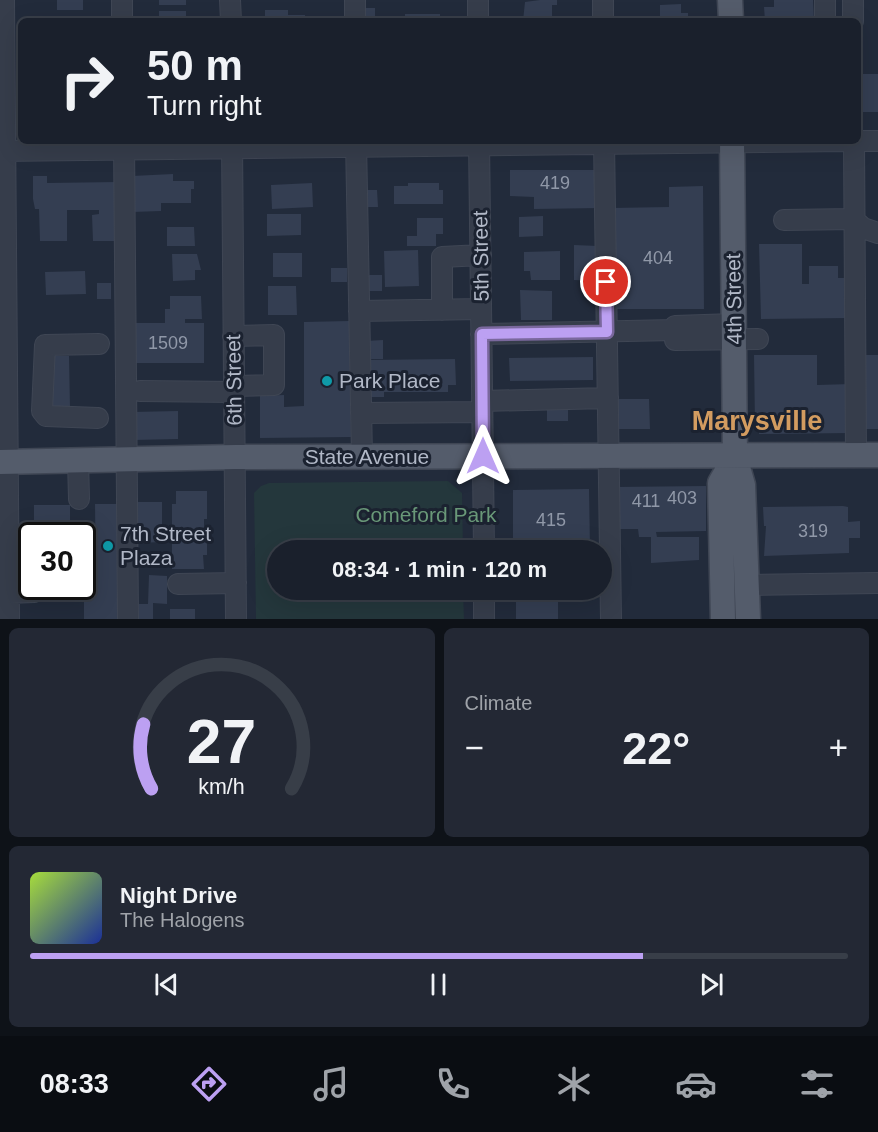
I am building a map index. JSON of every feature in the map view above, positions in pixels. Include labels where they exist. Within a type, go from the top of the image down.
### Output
[{"type":"main road","points":[[730,0],[731,18]]},
{"type":"main road","name":"4th Street","points":[[732,144],[742,334],[735,457],[743,485],[748,619]]},
{"type":"main road","name":"State Avenue","points":[[4,461],[867,455]]},
{"type":"main road","points":[[723,619],[720,483],[735,457]]},
{"type":"street","points":[[4,0],[4,461],[9,619]]},
{"type":"street","points":[[122,0],[122,18]]},
{"type":"street","points":[[230,0],[231,18]]},
{"type":"street","points":[[355,0],[355,18]]},
{"type":"street","points":[[478,0],[478,18]]},
{"type":"street","points":[[603,0],[603,18]]},
{"type":"street","points":[[825,0],[825,18]]},
{"type":"street","points":[[853,0],[853,18]]},
{"type":"street","points":[[861,141],[878,141]]},
{"type":"street","points":[[3,150],[124,144],[232,144]]},
{"type":"street","points":[[124,144],[128,619]]},
{"type":"street","name":"6th Street","points":[[232,144],[236,619]]},
{"type":"street","points":[[356,144],[362,457]]},
{"type":"street","name":"5th Street","points":[[479,144],[484,540]]},
{"type":"street","points":[[604,144],[611,619]]},
{"type":"street","points":[[856,144],[853,219],[867,455]]},
{"type":"street","points":[[784,220],[853,219],[863,228],[878,233]]},
{"type":"street","points":[[442,310],[442,256],[481,255]]},
{"type":"street","points":[[359,311],[481,309]]},
{"type":"street","points":[[482,334],[675,332],[742,334]]},
{"type":"street","points":[[140,391],[234,389],[274,385],[274,335],[233,336]]},
{"type":"street","points":[[98,418],[46,416],[42,411],[45,345],[99,344]]},
{"type":"street","points":[[361,413],[608,399]]},
{"type":"street","points":[[78,460],[79,499]]},
{"type":"street","points":[[178,584],[236,583]]},
{"type":"street","points":[[747,585],[878,583]]},
{"type":"street","points":[[8,593],[18,593]]},
{"type":"street","points":[[484,600],[484,619]]},
{"type":"green space","name":"Comeford Park","points":[[448,481],[462,493],[463,540],[267,540],[267,600],[463,600],[464,619],[256,619],[254,493],[261,486],[269,483]]},
{"type":"building","points":[[57,0],[83,0],[83,10],[57,10]]},
{"type":"building","points":[[159,0],[186,0],[186,5],[159,5]]},
{"type":"building","points":[[557,0],[557,5],[552,5],[552,18],[523,18],[525,2]]},
{"type":"building","points":[[774,0],[813,0],[814,18],[765,18],[764,7],[774,7]]},
{"type":"building","points":[[681,4],[681,13],[688,13],[688,18],[660,18],[660,5]]},
{"type":"building","points":[[362,8],[375,8],[375,18],[361,18]]},
{"type":"building","points":[[265,10],[288,10],[288,15],[305,15],[305,18],[265,18]]},
{"type":"building","points":[[159,11],[186,11],[186,18],[159,18]]},
{"type":"building","points":[[405,14],[440,14],[440,18],[405,18]]},
{"type":"building","points":[[863,74],[878,74],[878,112],[863,112]]},
{"type":"building","points":[[510,170],[600,170],[600,208],[534,209],[534,197],[510,196]]},
{"type":"building","points":[[173,174],[173,181],[194,181],[194,189],[191,189],[191,203],[161,203],[161,211],[132,212],[132,176]]},
{"type":"building","points":[[33,176],[47,176],[47,183],[118,182],[118,241],[93,241],[92,215],[99,214],[99,210],[67,210],[67,241],[40,241],[39,209],[35,209],[33,199]]},
{"type":"building","points":[[312,183],[313,207],[272,209],[271,185]]},
{"type":"building","points":[[408,183],[439,183],[439,190],[443,190],[443,204],[394,204],[394,186],[408,186]]},
{"type":"building","points":[[703,186],[704,309],[613,309],[612,208],[669,207],[669,187]]},
{"type":"building","points":[[364,190],[377,190],[378,207],[364,207]]},
{"type":"building","points":[[267,214],[301,214],[301,235],[267,236]]},
{"type":"building","points":[[543,216],[543,236],[519,237],[519,217]]},
{"type":"building","points":[[417,218],[443,218],[443,234],[436,234],[436,246],[407,246],[407,236],[417,236]]},
{"type":"building","points":[[167,227],[194,227],[195,246],[167,246]]},
{"type":"building","points":[[759,244],[802,244],[802,284],[809,284],[809,266],[838,266],[838,278],[846,278],[847,318],[761,319]]},
{"type":"building","points":[[574,245],[598,246],[597,281],[574,280]]},
{"type":"building","points":[[418,250],[419,286],[385,287],[384,251]]},
{"type":"building","points":[[560,251],[560,280],[531,280],[530,271],[524,271],[524,252]]},
{"type":"building","points":[[273,253],[302,253],[302,277],[273,277]]},
{"type":"building","points":[[172,254],[197,254],[201,270],[195,270],[195,280],[173,281]]},
{"type":"building","points":[[331,268],[347,268],[347,282],[331,282]]},
{"type":"building","points":[[85,271],[86,294],[46,295],[45,272]]},
{"type":"building","points":[[365,275],[382,275],[382,291],[365,291]]},
{"type":"building","points":[[97,283],[111,283],[111,299],[97,299]]},
{"type":"building","points":[[268,286],[296,286],[297,315],[268,315]]},
{"type":"building","points":[[520,290],[552,291],[552,320],[521,320]]},
{"type":"building","points":[[170,296],[201,296],[202,319],[185,319],[185,323],[204,323],[204,363],[132,363],[132,323],[165,323],[165,309],[170,309]]},
{"type":"building","name":"Park Place","points":[[349,321],[351,437],[260,438],[260,396],[284,395],[284,407],[304,406],[304,322]]},
{"type":"building","points":[[383,340],[383,359],[366,359],[366,341]]},
{"type":"building","points":[[754,355],[817,355],[817,385],[851,384],[851,433],[759,434],[759,425],[755,425]]},
{"type":"building","points":[[863,355],[878,355],[878,429],[865,429]]},
{"type":"building","points":[[45,356],[69,356],[70,408],[47,408]]},
{"type":"building","points":[[593,357],[593,380],[510,381],[509,358]]},
{"type":"building","points":[[455,359],[456,385],[448,385],[448,392],[384,392],[384,397],[365,397],[364,360]]},
{"type":"building","points":[[617,399],[649,399],[650,429],[617,429]]},
{"type":"building","points":[[547,410],[568,410],[568,421],[547,421]]},
{"type":"building","points":[[178,411],[178,439],[133,440],[132,412]]},
{"type":"building","points":[[706,486],[706,531],[656,532],[657,537],[699,537],[699,560],[651,563],[651,537],[639,537],[638,529],[615,529],[615,487]]},
{"type":"building","points":[[589,489],[590,540],[513,540],[513,490]]},
{"type":"building","points":[[176,491],[207,491],[207,519],[204,519],[204,532],[207,532],[207,555],[203,555],[204,569],[172,569],[172,504],[176,504]]},
{"type":"building","points":[[137,502],[162,502],[162,542],[137,543]]},
{"type":"building","name":"7th Street Plaza","points":[[95,504],[120,504],[121,619],[84,619],[84,600],[96,600]]},
{"type":"building","points":[[34,505],[70,505],[70,522],[34,522]]},
{"type":"building","points":[[763,507],[848,507],[848,522],[860,521],[860,538],[849,538],[849,553],[764,556],[766,526],[764,526]]},
{"type":"building","points":[[149,575],[167,576],[167,604],[153,603],[153,619],[139,619],[139,604],[148,604]]},
{"type":"building","points":[[516,600],[558,600],[558,619],[516,619]]},
{"type":"building","points":[[170,609],[195,609],[195,619],[170,619]]},
{"type":"place","name":"Park Place","points":[[327,381]]},
{"type":"place","name":"7th Street Plaza","points":[[108,546]]},
{"type":"district","name":"Marysville","points":[[757,421]]},
{"type":"route","points":[[483,456],[482,334],[607,332],[606,282]]}]
